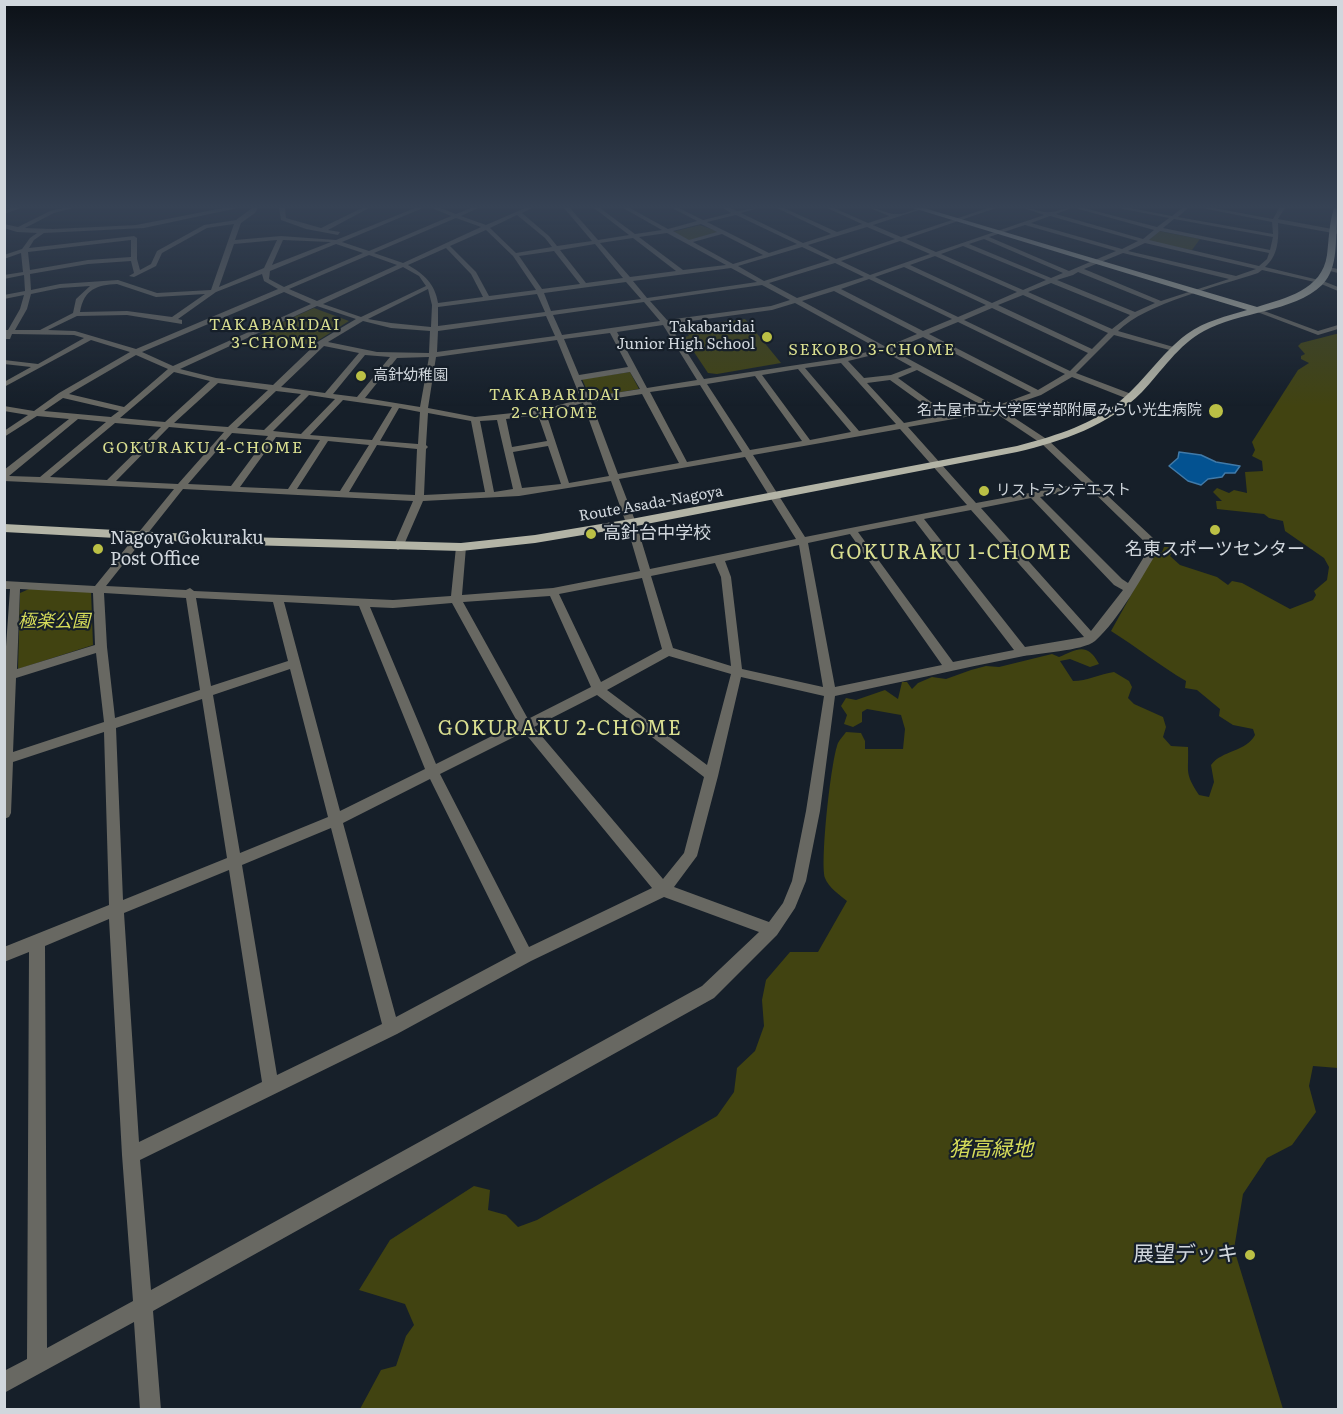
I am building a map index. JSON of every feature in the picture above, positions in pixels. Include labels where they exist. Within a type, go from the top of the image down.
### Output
[{"type":"main road","points":[[1135,274],[1254,309]]},
{"type":"main road","points":[[1321,282],[1326,274]]},
{"type":"main road","name":"Route Asada-Nagoya","points":[[4,528],[398,547],[461,547],[535,539],[631,523],[1045,442],[1094,423],[1131,397],[1173,350],[1199,330],[1218,321],[1307,291],[1321,282]]},
{"type":"street","points":[[4,340],[21,316],[28,290],[26,274]]},
{"type":"street","points":[[80,284],[84,274]]},
{"type":"street","points":[[4,297],[28,290],[118,282],[136,274]]},
{"type":"street","points":[[212,291],[218,274]]},
{"type":"street","points":[[173,319],[212,291],[255,274]]},
{"type":"street","points":[[265,274],[266,280],[283,289],[360,320],[400,328],[434,329],[762,283],[791,274]]},
{"type":"street","points":[[4,435],[62,395],[136,352],[318,274]]},
{"type":"street","points":[[42,480],[110,420],[173,369],[383,274]]},
{"type":"street","points":[[398,547],[419,498],[424,447],[424,409],[433,355],[435,305],[430,286],[419,274]]},
{"type":"street","points":[[475,274],[487,298]]},
{"type":"street","points":[[528,274],[539,290],[586,400],[631,523],[668,651]]},
{"type":"street","points":[[576,274],[584,285]]},
{"type":"street","points":[[4,1383],[708,992],[772,930],[788,908],[799,881],[813,811],[830,693],[803,542],[665,323],[624,274]]},
{"type":"street","points":[[435,305],[666,274]]},
{"type":"street","points":[[4,955],[336,820],[598,689],[668,651],[737,672],[830,693],[1022,652],[1085,642],[1091,638],[1129,588],[1155,548],[1150,540],[1045,442],[995,409],[745,274]]},
{"type":"street","points":[[864,274],[1071,374],[1131,397]]},
{"type":"street","points":[[322,343],[362,354],[394,357],[433,355],[753,311],[797,302],[879,274]]},
{"type":"street","points":[[924,274],[1093,352]]},
{"type":"street","points":[[981,274],[1113,332],[1173,350]]},
{"type":"street","points":[[1036,274],[1135,315]]},
{"type":"street","points":[[8,332],[75,333],[136,352],[173,369],[216,380],[424,409],[475,419],[541,412],[586,400],[843,360],[885,350],[1071,274]]},
{"type":"street","points":[[1090,274],[1161,303]]},
{"type":"street","points":[[1216,274],[1236,279]]},
{"type":"street","points":[[4,476],[42,480],[419,498],[519,493],[566,486],[995,409],[1038,393],[1071,374],[1113,332],[1135,315],[1194,291],[1248,274]]},
{"type":"street","points":[[1287,274],[1321,282],[1338,289]]},
{"type":"street","points":[[118,282],[156,295],[212,291]]},
{"type":"street","points":[[76,314],[79,299],[97,283]]},
{"type":"street","points":[[151,1410],[131,1155],[116,910],[110,724],[100,647],[98,589],[180,487],[230,430],[322,343],[360,320],[430,286]]},
{"type":"street","points":[[835,289],[1038,393]]},
{"type":"street","points":[[1254,309],[1318,333],[1338,327]]},
{"type":"street","points":[[39,332],[76,314],[127,313],[173,319],[191,328]]},
{"type":"street","points":[[612,330],[684,465]]},
{"type":"street","points":[[4,385],[90,338]]},
{"type":"street","points":[[327,396],[362,354]]},
{"type":"street","points":[[359,400],[394,357]]},
{"type":"street","points":[[843,360],[1091,638]]},
{"type":"street","points":[[4,362],[39,366]]},
{"type":"street","points":[[800,367],[857,434]]},
{"type":"street","points":[[862,381],[892,377],[918,367]]},
{"type":"street","points":[[576,378],[632,369]]},
{"type":"street","points":[[757,374],[808,443]]},
{"type":"street","points":[[892,377],[948,418]]},
{"type":"street","points":[[110,482],[166,425],[216,380]]},
{"type":"street","points":[[234,488],[270,434],[307,393]]},
{"type":"street","points":[[62,395],[123,409]]},
{"type":"street","points":[[303,437],[340,398]]},
{"type":"street","points":[[342,494],[397,405]]},
{"type":"street","points":[[4,408],[76,417],[424,447]]},
{"type":"street","points":[[541,412],[566,486]]},
{"type":"street","points":[[4,476],[76,417]]},
{"type":"street","points":[[501,417],[519,493]]},
{"type":"street","points":[[475,419],[490,495]]},
{"type":"street","points":[[291,491],[325,439]]},
{"type":"street","points":[[508,450],[551,443]]},
{"type":"street","points":[[4,813],[10,676],[10,585],[190,592],[393,604],[554,592],[852,530],[1090,484]]},
{"type":"street","points":[[1033,495],[1119,582],[1129,588]]},
{"type":"street","points":[[917,518],[1022,652]]},
{"type":"street","points":[[852,530],[950,667]]},
{"type":"street","points":[[461,547],[456,600],[525,725],[663,890],[772,930]]},
{"type":"street","points":[[131,1155],[391,1028],[526,956],[663,890],[690,856],[737,672],[726,577],[719,559]]},
{"type":"street","points":[[190,592],[271,1086]]},
{"type":"street","points":[[554,592],[598,689],[712,776]]},
{"type":"street","points":[[278,597],[391,1028]]},
{"type":"street","points":[[363,602],[432,770],[526,956]]},
{"type":"street","points":[[10,676],[100,647]]},
{"type":"street","points":[[6,760],[295,663]]},
{"type":"street","points":[[36,1365],[37,942]]},
{"type":"green space","points":[[314,308],[349,321],[314,343],[296,345],[252,339],[269,331],[267,329]]},
{"type":"green space","points":[[745,319],[781,363],[717,374],[708,373],[684,337],[689,336],[683,327]]},
{"type":"green space","name":"猪高緑地","points":[[1338,334],[1338,1068],[1313,1066],[1309,1086],[1316,1112],[1292,1145],[1267,1158],[1243,1194],[1234,1249],[1283,1409],[360,1409],[381,1370],[396,1366],[406,1336],[414,1325],[405,1304],[359,1290],[390,1240],[474,1186],[490,1190],[488,1210],[506,1215],[518,1227],[537,1220],[717,1116],[734,1092],[737,1068],[755,1051],[764,1026],[762,1000],[766,980],[790,952],[818,952],[847,901],[829,885],[825,878],[824,868],[827,810],[838,743],[846,732],[861,733],[865,741],[865,749],[903,749],[905,729],[901,715],[867,709],[862,712],[862,722],[853,727],[844,724],[847,715],[841,706],[846,698],[856,700],[885,690],[898,699],[902,682],[907,682],[912,689],[918,683],[932,677],[946,679],[986,666],[999,667],[1052,654],[1059,657],[1076,650],[1086,650],[1095,657],[1099,664],[1090,667],[1070,659],[1060,661],[1073,681],[1114,672],[1129,681],[1132,687],[1128,698],[1134,704],[1163,717],[1166,727],[1163,737],[1171,746],[1188,747],[1188,772],[1191,781],[1199,795],[1209,797],[1214,782],[1211,765],[1221,756],[1251,741],[1255,735],[1253,729],[1233,725],[1219,716],[1220,709],[1197,690],[1185,688],[1186,681],[1111,631],[1155,552],[1162,552],[1164,547],[1170,547],[1172,553],[1170,556],[1180,565],[1217,577],[1228,585],[1232,581],[1242,583],[1290,609],[1313,600],[1316,595],[1314,591],[1327,580],[1329,567],[1324,558],[1285,531],[1283,521],[1269,518],[1264,514],[1217,509],[1216,501],[1222,501],[1213,492],[1217,488],[1229,493],[1234,490],[1247,493],[1245,472],[1263,471],[1262,461],[1252,456],[1255,450],[1252,442],[1298,370],[1309,363],[1301,359],[1301,356],[1305,354],[1298,346],[1301,343]]},
{"type":"green space","points":[[630,372],[639,389],[590,397],[582,379]]},
{"type":"green space","name":"極楽公園","points":[[29,589],[91,591],[93,645],[18,669],[20,593]]},
{"type":"water","points":[[1179,452],[1201,455],[1216,462],[1240,466],[1235,473],[1225,473],[1222,477],[1208,479],[1201,485],[1188,481],[1169,466],[1178,458]]},
{"type":"place","name":"Takabaridai Junior High School","points":[[767,337]]},
{"type":"place","name":"高針幼稚園","points":[[361,376]]},
{"type":"place","name":"名古屋市立大学医学部附属みらい光生病院","points":[[1216,411]]},
{"type":"place","name":"リストランテエスト","points":[[984,491]]},
{"type":"place","name":"名東スポーツセンター","points":[[1215,530]]},
{"type":"place","name":"高針台中学校","points":[[591,534]]},
{"type":"place","name":"Nagoya Gokuraku Post Office","points":[[98,549]]},
{"type":"place","name":"展望デッキ","points":[[1250,1255]]},
{"type":"district","name":"TAKABARIDAI 3-CHOME","points":[[275,334]]},
{"type":"district","name":"SEKOBO 3-CHOME","points":[[872,350]]},
{"type":"district","name":"TAKABARIDAI 2-CHOME","points":[[555,404]]},
{"type":"district","name":"GOKURAKU 4-CHOME","points":[[203,448]]},
{"type":"district","name":"GOKURAKU 1-CHOME","points":[[951,553]]},
{"type":"district","name":"GOKURAKU 2-CHOME","points":[[560,729]]}]
